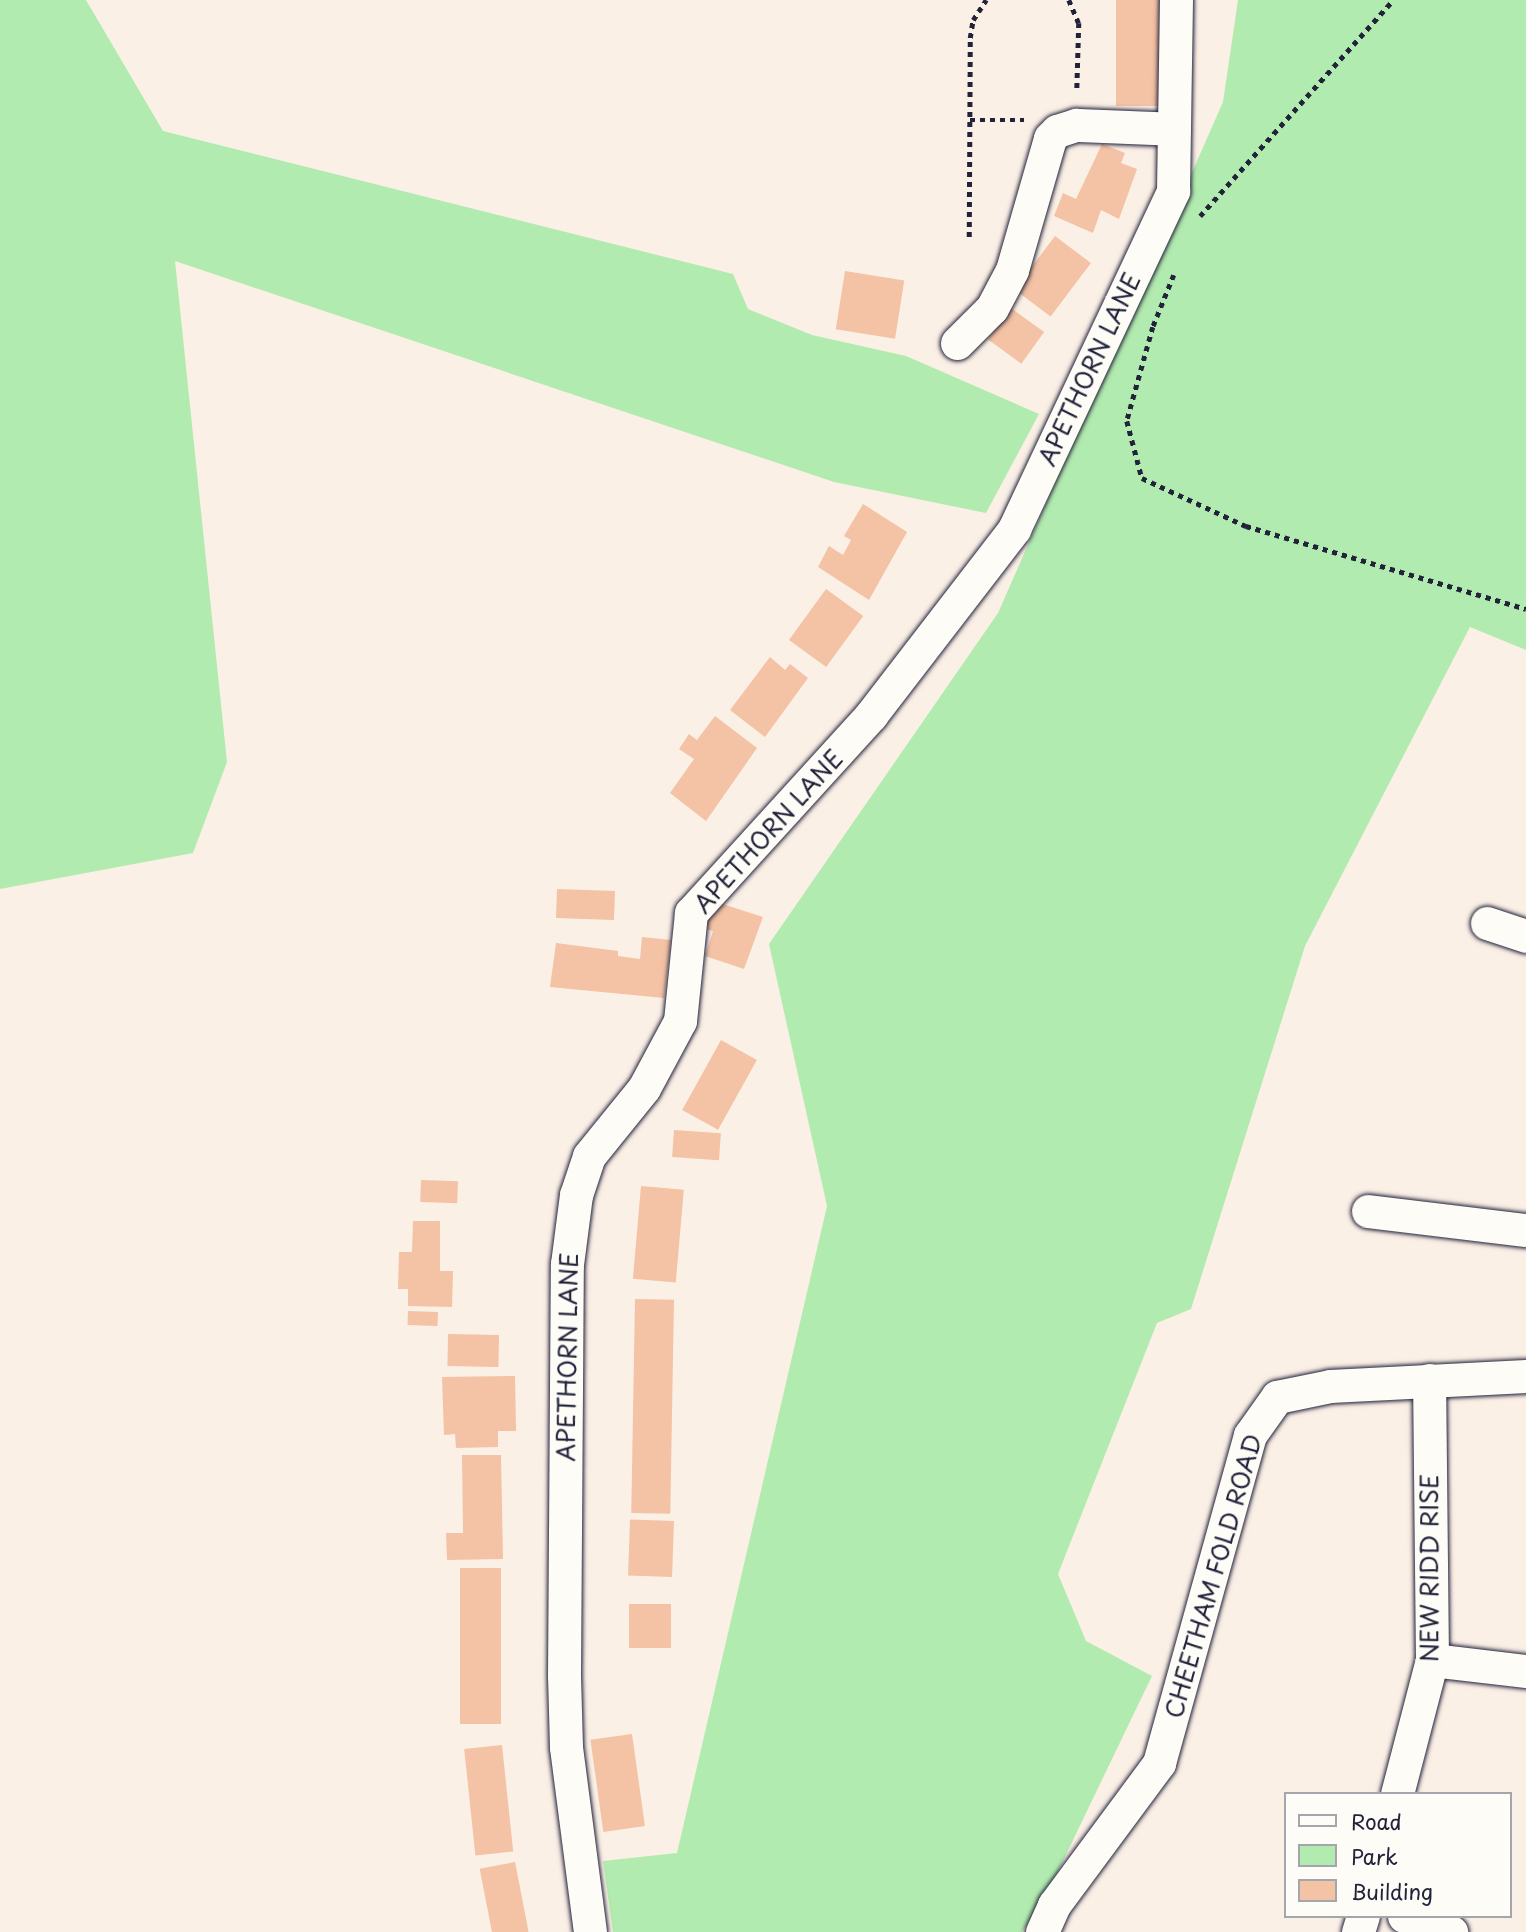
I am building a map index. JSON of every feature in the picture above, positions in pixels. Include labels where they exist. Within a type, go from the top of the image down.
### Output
[{"type":"street","name":"APETHORN LANE","points":[[590,1932],[566,1747],[564,1675],[567,1278],[576,1195],[589,1156],[644,1088],[680,1021],[691,913],[872,715],[1014,529],[1173,191],[1176,0]]},
{"type":"street","points":[[957,343],[992,307],[1012,270],[1050,138],[1067,128],[1174,129]]},
{"type":"street","points":[[1487,923],[1526,936]]},
{"type":"street","points":[[1368,1211],[1526,1230]]},
{"type":"street","name":"CHEETHAM FOLD ROAD","points":[[1042,1932],[1054,1905],[1159,1763],[1250,1434],[1277,1397],[1329,1386],[1526,1376]]},
{"type":"street","name":"NEW RIDD RISE","points":[[1398,1792],[1432,1660],[1429,1380]]},
{"type":"street","points":[[1432,1660],[1526,1671]]},
{"type":"street","points":[[1410,1918],[1451,1932]]},
{"type":"path","points":[[969,237],[970,38],[973,20],[986,0]]},
{"type":"path","points":[[970,120],[1019,119],[1067,128],[1079,23],[1069,0]]},
{"type":"path","points":[[1173,191],[1191,226],[1393,0]]},
{"type":"path","points":[[1178,264],[1153,327],[1127,421],[1142,478],[1246,526],[1526,609]]},
{"type":"green space","points":[[0,0],[86,0],[163,131],[733,274],[748,309],[812,335],[906,356],[1039,414],[986,513],[834,482],[175,261],[227,762],[193,853],[0,889]]},
{"type":"green space","points":[[1238,0],[1526,0],[1526,650],[1470,627],[1305,946],[1191,1309],[1157,1323],[1058,1574],[1086,1641],[1152,1676],[1048,1892],[1022,1932],[613,1932],[603,1861],[677,1853],[827,1206],[769,944],[998,613],[1223,102]]},
{"type":"building","points":[[1116,0],[1159,0],[1159,106],[1116,106]]},
{"type":"building","points":[[1102,144],[1125,153],[1121,163],[1137,169],[1119,219],[1101,210],[1093,233],[1054,216],[1063,193],[1076,199]]},
{"type":"building","points":[[1055,236],[1091,263],[1051,317],[1015,290]]},
{"type":"building","points":[[845,271],[904,280],[895,339],[836,329]]},
{"type":"building","points":[[1011,308],[1044,332],[1021,364],[988,340]]},
{"type":"building","points":[[863,504],[907,532],[869,600],[818,567],[829,546],[843,555],[851,540],[844,536]]},
{"type":"building","points":[[826,589],[863,616],[826,667],[789,640]]},
{"type":"building","points":[[770,657],[785,670],[790,664],[808,678],[765,737],[730,710]]},
{"type":"building","points":[[715,716],[757,748],[706,821],[670,793],[694,759],[679,749],[689,734],[697,740]]},
{"type":"building","points":[[557,889],[615,891],[614,920],[556,918]]},
{"type":"building","points":[[713,901],[763,917],[744,969],[705,956],[713,931],[702,928]]},
{"type":"building","points":[[642,937],[671,940],[664,998],[550,987],[556,943],[618,951],[618,956],[640,959]]},
{"type":"building","points":[[721,1040],[757,1060],[718,1130],[682,1110]]},
{"type":"building","points":[[674,1130],[721,1133],[719,1160],[672,1157]]},
{"type":"building","points":[[421,1180],[458,1181],[457,1203],[420,1202]]},
{"type":"building","points":[[641,1186],[684,1190],[676,1282],[633,1279]]},
{"type":"building","points":[[413,1221],[440,1221],[440,1271],[453,1271],[452,1307],[408,1306],[408,1289],[398,1289],[399,1252],[412,1252]]},
{"type":"building","points":[[635,1299],[674,1300],[670,1514],[631,1513]]},
{"type":"building","points":[[408,1311],[438,1312],[437,1326],[408,1325]]},
{"type":"building","points":[[448,1334],[499,1335],[498,1367],[447,1366]]},
{"type":"building","points":[[515,1376],[516,1431],[498,1431],[498,1447],[456,1448],[455,1434],[444,1435],[442,1377]]},
{"type":"building","points":[[462,1455],[501,1455],[503,1559],[447,1560],[446,1533],[463,1533]]},
{"type":"building","points":[[630,1519],[674,1521],[672,1577],[628,1575]]},
{"type":"building","points":[[460,1568],[501,1568],[501,1724],[460,1724]]},
{"type":"building","points":[[629,1604],[671,1604],[671,1648],[629,1648]]},
{"type":"building","points":[[632,1734],[645,1826],[603,1832],[590,1740]]},
{"type":"building","points":[[502,1745],[513,1851],[475,1855],[464,1749]]},
{"type":"building","points":[[515,1862],[529,1932],[492,1932],[480,1869]]}]
